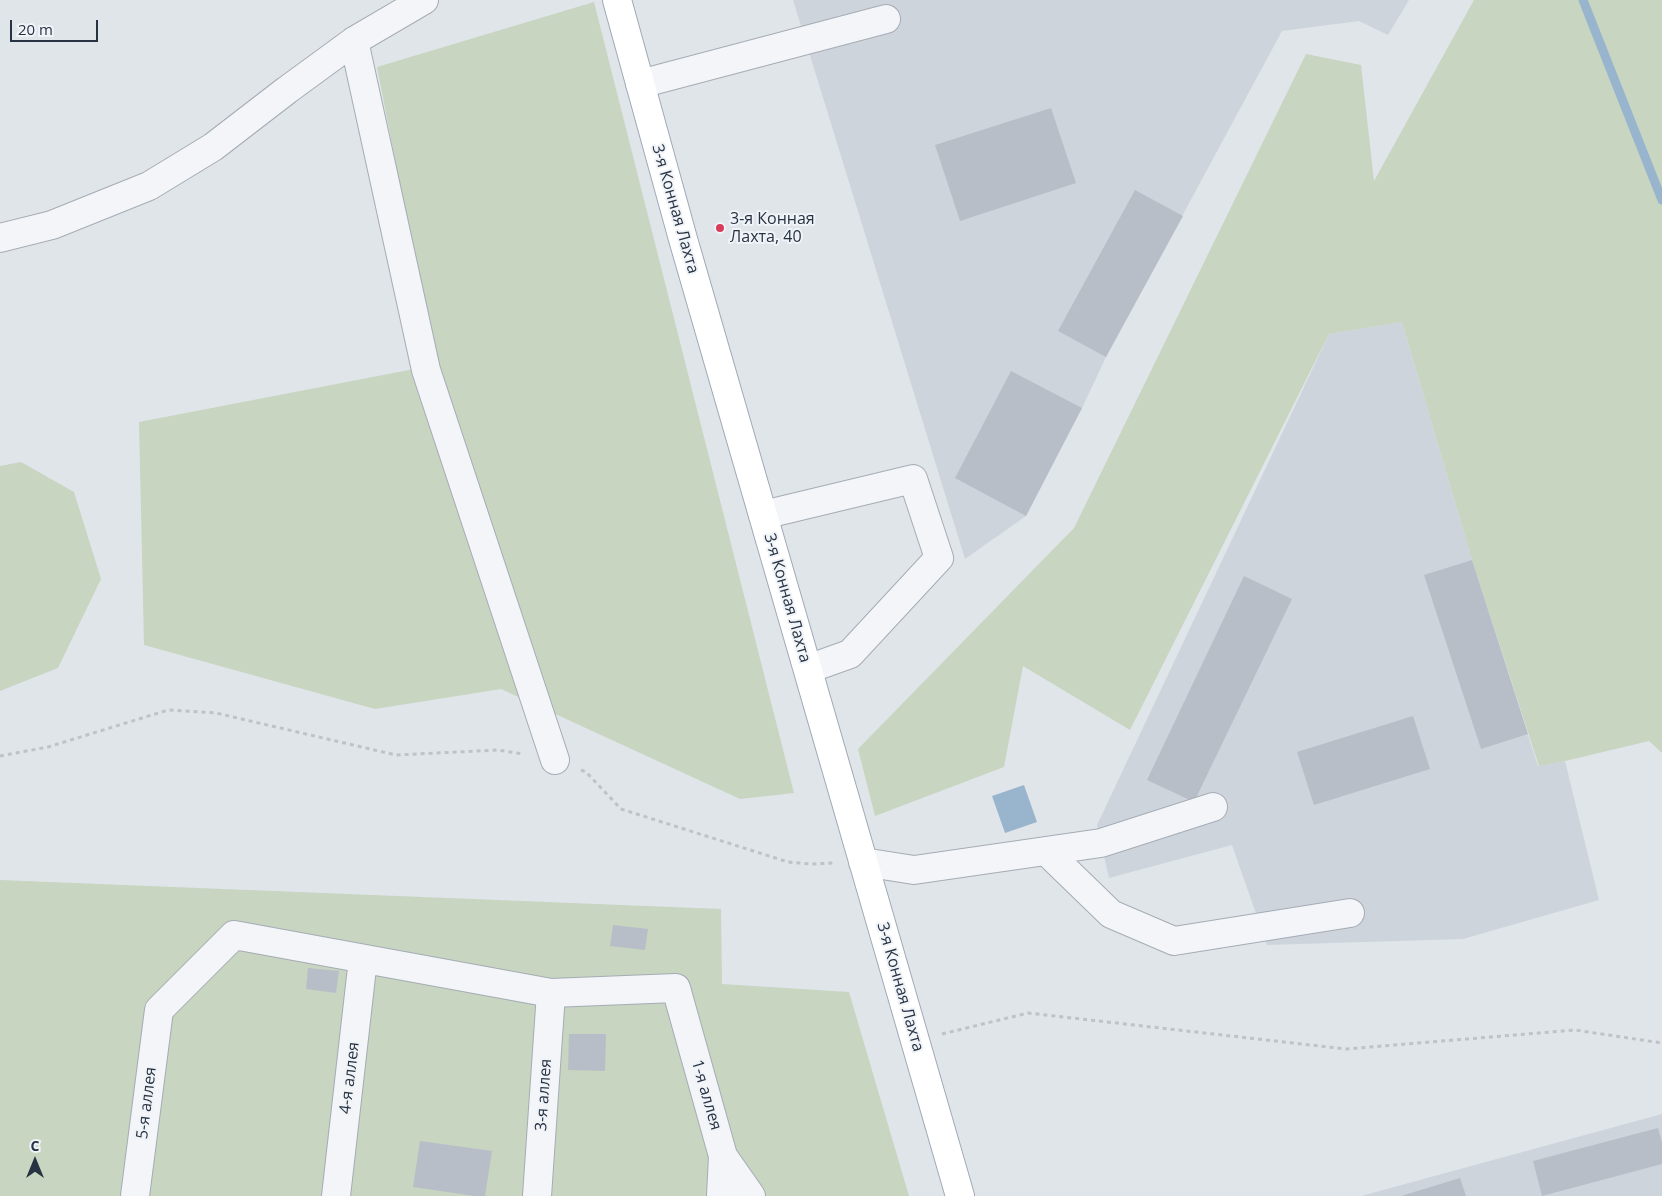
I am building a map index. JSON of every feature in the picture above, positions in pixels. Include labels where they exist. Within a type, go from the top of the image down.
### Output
[{"type":"main road","name":"3-я Конная Лахта","points":[[617,0],[683,239],[960,1196]]},
{"type":"street","points":[[0,238],[52,225],[149,186],[213,147],[354,41],[382,11],[424,0]]},
{"type":"street","points":[[640,84],[886,19]]},
{"type":"street","points":[[354,41],[426,370],[555,760]]},
{"type":"street","points":[[763,515],[913,479],[939,558],[850,654],[808,669]]},
{"type":"street","points":[[864,862],[914,870],[1046,852],[1101,843],[1213,807]]},
{"type":"street","points":[[1046,852],[1112,914],[1174,941],[1350,914]]},
{"type":"street","name":"5-я аллея","points":[[135,1196],[159,1010],[234,935],[363,959]]},
{"type":"street","points":[[363,959],[552,993]]},
{"type":"street","name":"4-я аллея","points":[[336,1196],[363,959]]},
{"type":"street","name":"1-я аллея","points":[[552,993],[676,988],[724,1156],[751,1196]]},
{"type":"street","name":"3-я аллея","points":[[537,1196],[552,993]]},
{"type":"street","points":[[721,1196],[724,1156]]},
{"type":"path","points":[[0,756],[48,747],[168,710],[216,713],[396,755],[498,750],[555,760],[586,772],[621,810],[788,862],[811,864],[864,862]]},
{"type":"path","points":[[915,1041],[1028,1012],[1346,1049],[1575,1030],[1662,1043]]},
{"type":"shaded area","points":[[793,0],[1409,0],[1388,35],[1359,21],[1282,31],[1106,357],[1026,516],[965,559]]},
{"type":"shaded area","points":[[1402,322],[1472,560],[1538,766],[1565,761],[1599,900],[1463,939],[1267,945],[1232,845],[1109,878],[1097,825],[1329,334]]},
{"type":"shaded area","points":[[1662,1114],[1662,1196],[1361,1196]]},
{"type":"green space","points":[[1474,0],[1662,0],[1662,753],[1649,741],[1539,766],[1472,560],[1402,322],[1329,334],[1130,730],[1023,666],[1004,767],[875,816],[858,749],[1074,528],[1306,54],[1361,65],[1374,181]]},
{"type":"green space","points":[[594,2],[794,793],[740,799],[501,689],[375,709],[144,645],[139,422],[435,365],[377,67]]},
{"type":"green space","points":[[21,462],[74,492],[101,579],[58,668],[0,691],[0,466]]},
{"type":"green space","points":[[0,880],[721,909],[722,984],[849,992],[909,1196],[0,1196]]},
{"type":"water","points":[[1024,785],[1037,822],[1005,833],[992,796]]},
{"type":"building","points":[[1051,108],[1076,183],[960,221],[935,145]]},
{"type":"building","points":[[1135,190],[1183,216],[1106,357],[1058,331]]},
{"type":"building","points":[[1011,371],[1082,408],[1026,516],[955,478]]},
{"type":"building","points":[[1472,560],[1528,734],[1481,749],[1424,575]]},
{"type":"building","points":[[1244,576],[1292,599],[1194,802],[1147,780]]},
{"type":"building","points":[[1413,716],[1430,769],[1314,805],[1297,752]]},
{"type":"building","points":[[613,925],[648,929],[645,950],[610,946]]},
{"type":"building","points":[[308,968],[339,971],[336,993],[306,989]]},
{"type":"building","points":[[569,1034],[606,1034],[605,1071],[568,1070]]},
{"type":"building","points":[[1658,1128],[1662,1142],[1662,1164],[1542,1196],[1533,1161]]},
{"type":"building","points":[[420,1141],[492,1151],[485,1196],[413,1187]]},
{"type":"building","points":[[1460,1178],[1466,1196],[1401,1196]]},
{"type":"waterway","points":[[1583,0],[1662,200]]},
{"type":"place","name":"3-я Конная Лахта, 40","points":[[720,228]]}]
